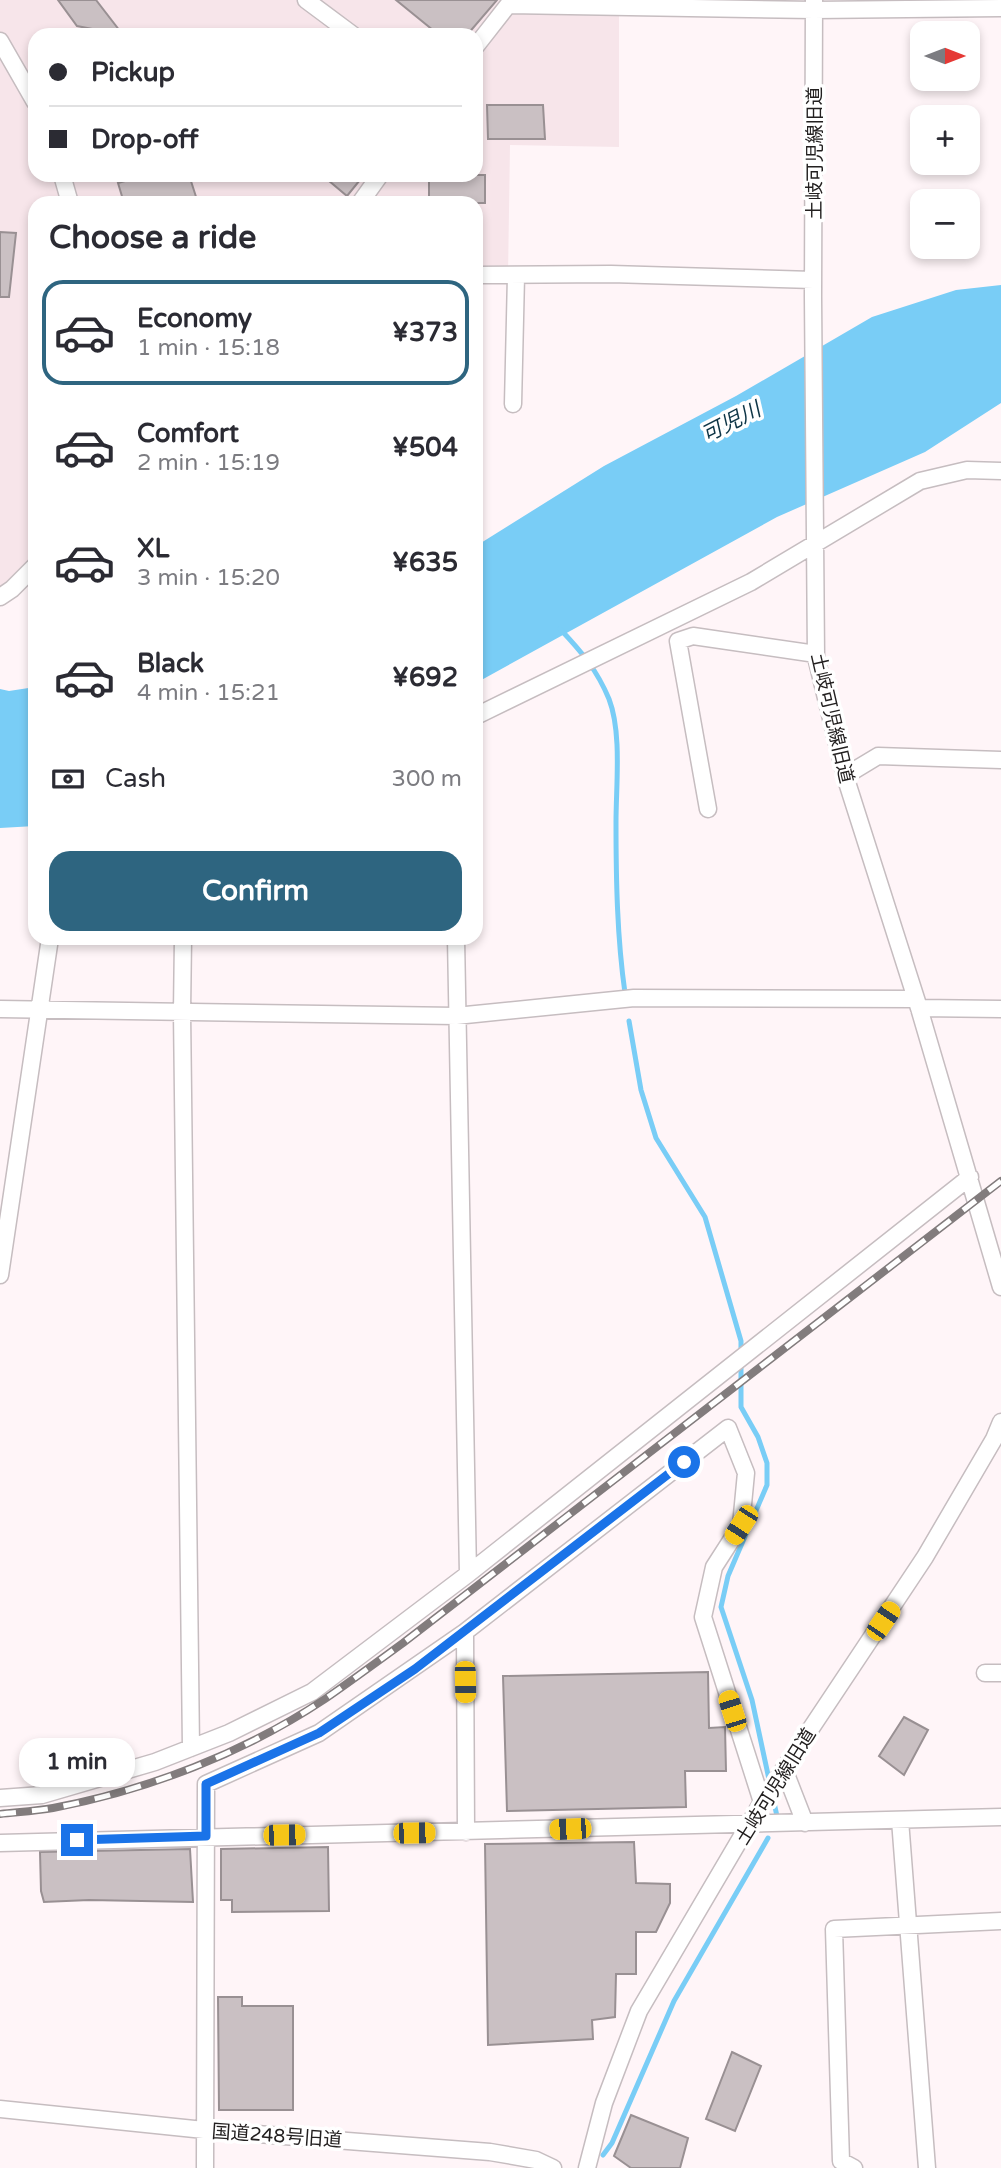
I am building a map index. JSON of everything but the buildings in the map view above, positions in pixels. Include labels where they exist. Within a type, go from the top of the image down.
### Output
[{"type":"street","points":[[306,0],[344,28]]},
{"type":"street","points":[[483,37],[511,3],[1001,8]]},
{"type":"street","name":"土岐可児線旧道","points":[[814,5],[816,654],[845,775],[1000,1278]]},
{"type":"street","points":[[0,41],[28,90]]},
{"type":"street","points":[[483,275],[611,274],[813,288]]},
{"type":"street","points":[[513,404],[516,276]]},
{"type":"street","points":[[483,713],[751,582],[920,481],[967,470],[1001,471]]},
{"type":"street","points":[[0,597],[28,573]]},
{"type":"street","points":[[708,809],[678,641],[692,636],[816,654]]},
{"type":"street","points":[[845,775],[878,756],[1001,760]]},
{"type":"street","points":[[0,1275],[49,945]]},
{"type":"street","points":[[183,945],[191,1748]]},
{"type":"street","points":[[456,945],[468,1574]]},
{"type":"street","points":[[0,1009],[456,1016],[635,998],[917,1004],[1001,1009]]},
{"type":"street","points":[[0,1798],[42,1795],[155,1762],[229,1733],[312,1692],[468,1574],[970,1177]]},
{"type":"street","name":"土岐可児線旧道","points":[[587,2168],[604,2103],[639,2011],[762,1802],[925,1557],[994,1439],[1001,1422]]},
{"type":"street","points":[[205,2168],[206,1784],[319,1733],[465,1632],[728,1428],[746,1473],[741,1525],[714,1567],[703,1617],[762,1802]]},
{"type":"street","points":[[465,1632],[466,1832]]},
{"type":"street","points":[[781,1773],[806,1823]]},
{"type":"street","points":[[0,1843],[1001,1817]]},
{"type":"street","points":[[900,1820],[927,2168]]},
{"type":"street","points":[[854,2168],[841,2161],[834,1929],[1001,1921]]},
{"type":"street","name":"国道248号旧道","points":[[0,2109],[204,2130],[456,2149],[536,2160],[553,2168]]},
{"type":"shaded area","points":[[0,0],[652,0],[619,1],[619,147],[510,145],[508,276],[483,275],[483,196],[28,196],[28,572],[0,597]]},
{"type":"water","name":"可児川","points":[[1001,285],[1001,403],[925,452],[777,517],[483,679],[483,542],[604,466],[736,396],[872,317],[956,290]]},
{"type":"water","points":[[28,688],[28,826],[0,828],[0,689],[9,691]]},
{"type":"waterway","points":[[560,629],[594,670],[609,699],[616,727],[618,908],[625,993]]},
{"type":"waterway","points":[[629,1021],[641,1090],[656,1138],[705,1217],[741,1341],[741,1354]]},
{"type":"waterway","points":[[741,1364],[741,1407],[758,1437],[767,1463],[767,1485],[728,1576],[721,1607],[752,1700],[770,1784]]},
{"type":"waterway","points":[[772,1793],[778,1821]]},
{"type":"waterway","points":[[603,2155],[612,2143],[674,2001],[768,1838]]},
{"type":"railway","points":[[0,1814],[53,1808],[159,1780],[262,1736],[325,1699],[403,1643],[1001,1181]]},
{"type":"route","points":[[77,1840],[206,1836],[206,1784],[319,1733],[415,1669],[684,1462]]}]
